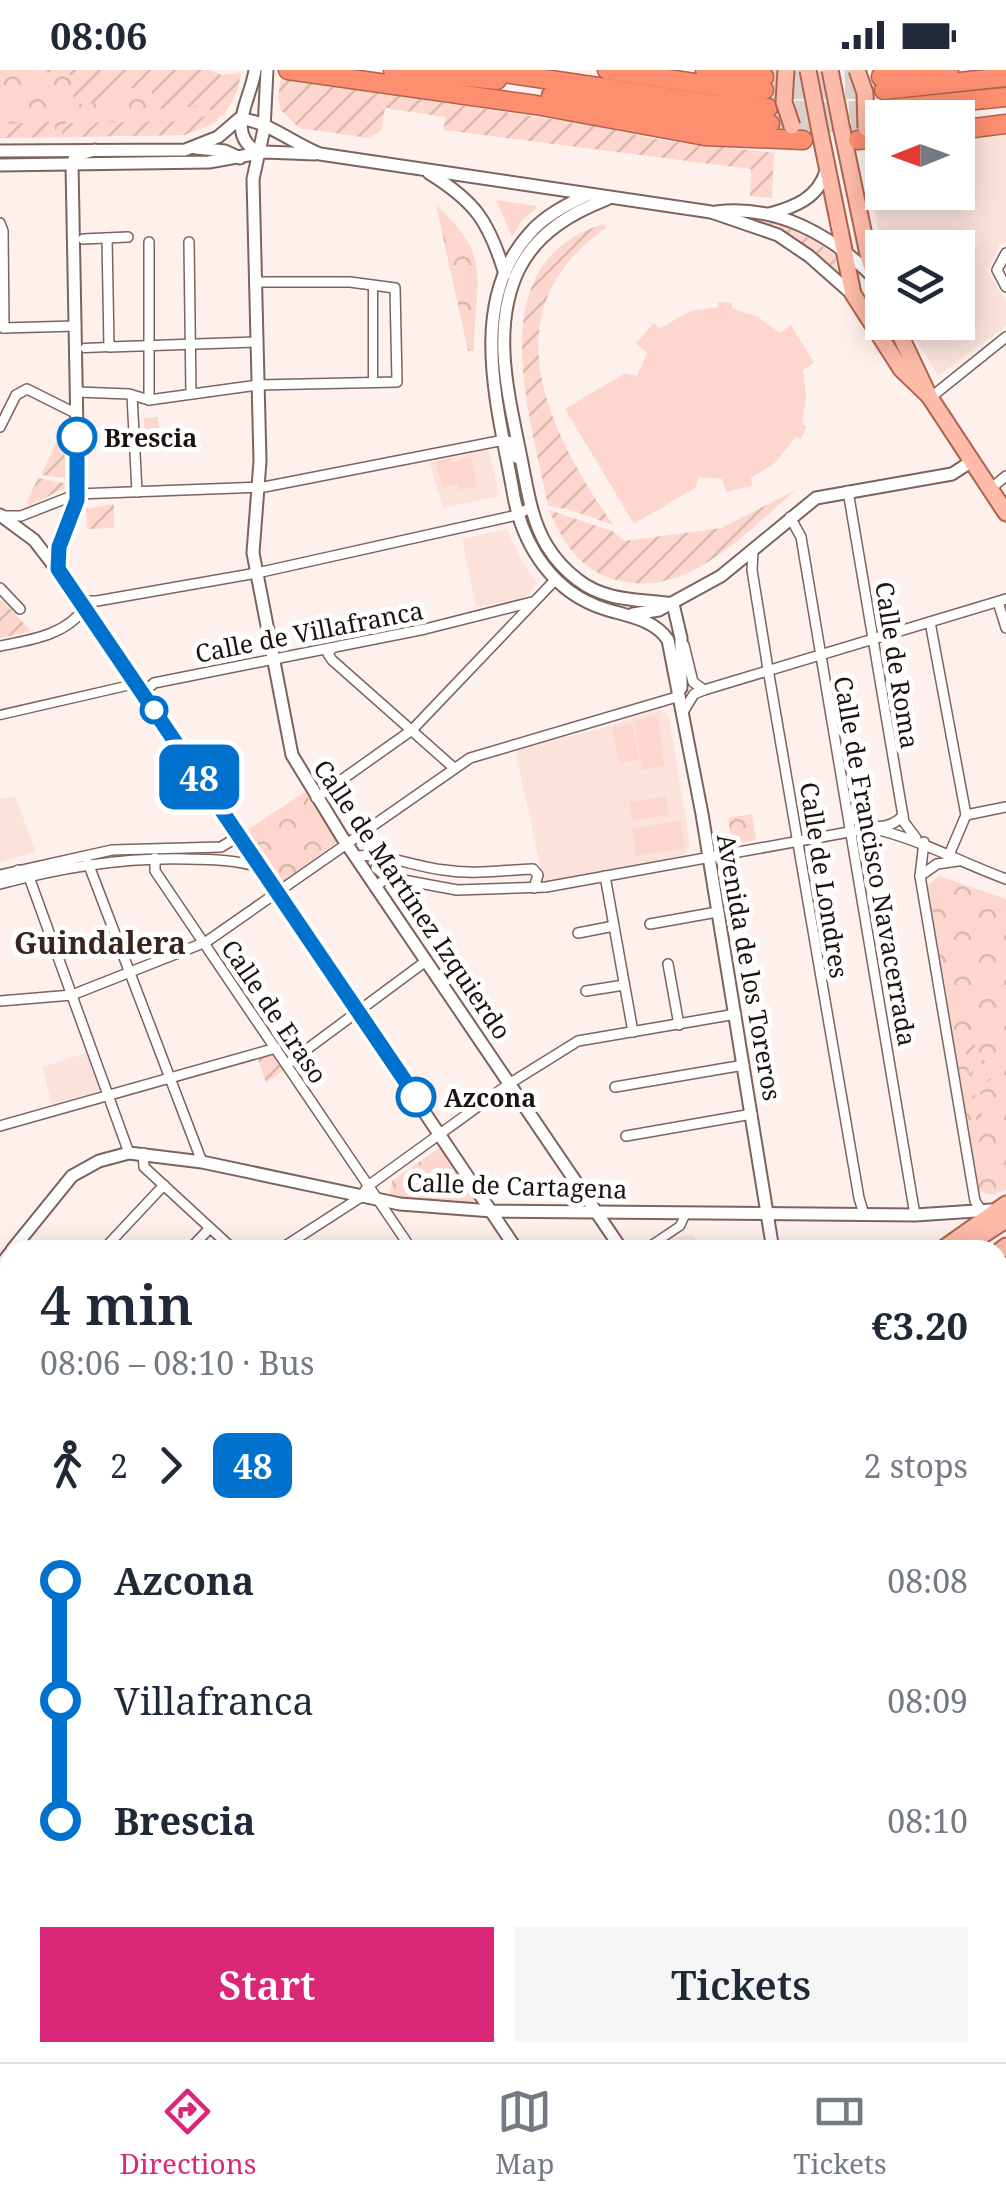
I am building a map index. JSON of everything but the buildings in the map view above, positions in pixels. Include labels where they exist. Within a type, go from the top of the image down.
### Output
[{"type":"highway","points":[[288,70],[536,106],[705,136],[809,135]]},
{"type":"highway","points":[[348,70],[718,120],[766,100]]},
{"type":"highway","points":[[356,71],[371,70]]},
{"type":"highway","points":[[393,70],[593,86]]},
{"type":"highway","points":[[484,70],[713,104],[766,100]]},
{"type":"highway","points":[[607,70],[728,88],[766,100]]},
{"type":"highway","points":[[705,70],[766,100]]},
{"type":"highway","points":[[884,92],[949,70]]},
{"type":"highway","points":[[884,92],[1006,77]]},
{"type":"highway","points":[[884,92],[1006,97]]},
{"type":"highway","points":[[975,116],[1006,112]]},
{"type":"highway","points":[[975,128],[1006,124]]},
{"type":"main road","points":[[786,70],[784,102],[827,167],[853,294],[900,369],[929,397]]},
{"type":"main road","points":[[808,70],[809,135]]},
{"type":"main road","points":[[830,70],[858,135],[870,230]]},
{"type":"main road","points":[[857,70],[865,94],[858,135]]},
{"type":"main road","points":[[809,135],[858,135]]},
{"type":"main road","points":[[902,340],[929,397],[1006,512]]},
{"type":"main road","points":[[957,1240],[1006,1210]]},
{"type":"main road","points":[[972,1240],[1006,1210]]},
{"type":"street","points":[[255,70],[258,88]]},
{"type":"street","points":[[194,148],[223,133],[239,119],[267,70]]},
{"type":"street","name":"Calle de Martínez Izquierdo","points":[[258,88],[264,124],[253,179],[260,460],[253,543],[292,754],[316,798],[356,856],[382,881],[426,961],[615,1240]]},
{"type":"street","points":[[239,119],[264,124],[280,136],[320,154]]},
{"type":"street","points":[[239,119],[244,140],[259,153]]},
{"type":"street","points":[[0,151],[194,148],[240,158]]},
{"type":"street","points":[[58,569],[59,547],[78,494],[72,164],[76,155],[95,150]]},
{"type":"street","points":[[0,165],[240,158],[259,153],[320,154],[712,212],[754,224],[778,236],[809,256],[853,294]]},
{"type":"street","name":"Calle de Martínez Izquierdo","points":[[240,158],[253,179]]},
{"type":"street","points":[[769,214],[815,193],[827,167]]},
{"type":"street","points":[[426,171],[475,206],[492,234],[505,272],[509,299],[504,360],[531,507],[546,544],[581,583],[615,598],[673,604]]},
{"type":"street","name":"Avenida de los Toreros","points":[[586,195],[528,234],[505,272],[496,304],[492,358],[504,440],[518,515],[532,549],[556,579],[571,593],[592,604],[628,614],[660,630],[668,640],[736,1014],[771,1240]]},
{"type":"street","points":[[509,299],[524,261],[543,237],[575,213],[612,197]]},
{"type":"street","points":[[712,212],[735,209],[791,221],[844,250],[865,270]]},
{"type":"street","points":[[2,227],[2,328],[76,326]]},
{"type":"street","points":[[83,239],[128,237]]},
{"type":"street","points":[[106,238],[109,347]]},
{"type":"street","points":[[149,242],[149,400]]},
{"type":"street","points":[[189,242],[191,394]]},
{"type":"street","points":[[1003,283],[996,270],[1006,253]]},
{"type":"street","points":[[77,392],[132,395],[149,400],[258,386],[396,382],[395,288],[258,282]]},
{"type":"street","points":[[372,380],[373,285]]},
{"type":"street","points":[[929,397],[1006,337]]},
{"type":"street","points":[[85,348],[257,342]]},
{"type":"street","points":[[0,427],[16,395],[27,389],[77,414]]},
{"type":"street","points":[[132,395],[137,492]]},
{"type":"street","points":[[0,516],[21,516],[78,494],[256,488],[504,440],[511,442],[518,469],[525,479]]},
{"type":"street","points":[[628,614],[673,604],[720,576],[816,498],[952,474],[972,462]]},
{"type":"street","points":[[990,490],[1006,476]]},
{"type":"street","name":"Calle de Roma","points":[[848,491],[902,816],[906,828],[922,841]]},
{"type":"street","points":[[83,604],[256,573],[518,515],[531,507]]},
{"type":"street","points":[[0,516],[34,540],[83,604],[510,1240]]},
{"type":"street","name":"Calle de Francisco Navacerrada","points":[[790,517],[801,537],[915,1214]]},
{"type":"street","name":"Calle de Londres","points":[[753,551],[752,570],[768,669],[858,1198],[864,1214]]},
{"type":"street","points":[[316,798],[412,730],[556,579]]},
{"type":"street","points":[[0,588],[20,609]]},
{"type":"street","points":[[683,712],[694,694],[704,690],[1002,600],[1006,628]]},
{"type":"street","name":"Calle de Villafranca","points":[[143,693],[154,683],[332,648],[532,602]]},
{"type":"street","points":[[0,646],[53,632],[78,616],[83,604]]},
{"type":"street","name":"Avenida de los Toreros","points":[[673,604],[682,638],[680,694]]},
{"type":"street","points":[[486,615],[496,620],[500,635]]},
{"type":"street","points":[[930,622],[966,814],[954,858]]},
{"type":"street","points":[[682,638],[693,682],[704,690]]},
{"type":"street","points":[[332,648],[330,658],[454,768]]},
{"type":"street","points":[[0,714],[126,686],[134,679]]},
{"type":"street","points":[[0,1001],[72,994],[206,942],[478,754],[680,694]]},
{"type":"street","points":[[966,814],[1006,806]]},
{"type":"street","points":[[847,810],[871,828],[922,841],[1006,880]]},
{"type":"street","points":[[381,857],[376,868],[382,881],[457,890],[534,888],[851,833],[895,823],[902,816]]},
{"type":"street","points":[[0,875],[112,850],[221,847],[231,841],[234,830]]},
{"type":"street","points":[[922,841],[920,876],[975,1201],[983,1213]]},
{"type":"street","points":[[356,856],[458,872],[532,869],[538,876],[534,888]]},
{"type":"street","points":[[0,884],[88,863],[155,858],[210,859],[261,868]]},
{"type":"street","name":"Calle de Eraso","points":[[155,858],[156,871],[287,1064],[364,1192]]},
{"type":"street","points":[[920,876],[954,858]]},
{"type":"street","points":[[88,863],[202,1162]]},
{"type":"street","points":[[18,870],[29,878],[110,1096],[136,1153],[144,1167],[223,1240]]},
{"type":"street","points":[[605,876],[633,1032]]},
{"type":"street","points":[[650,924],[718,912]]},
{"type":"street","points":[[578,933],[614,926]]},
{"type":"street","points":[[287,1064],[426,961]]},
{"type":"street","points":[[668,964],[678,1025]]},
{"type":"street","points":[[586,991],[624,985]]},
{"type":"street","points":[[294,1240],[509,1084],[578,1040],[736,1014]]},
{"type":"street","points":[[0,1126],[276,1048]]},
{"type":"street","points":[[615,1087],[744,1064]]},
{"type":"street","points":[[626,1136],[752,1114]]},
{"type":"street","name":"Calle de Cartagena","points":[[21,1240],[72,1176],[98,1161],[136,1153],[364,1192],[378,1200],[492,1212],[915,1214],[1006,1210]]},
{"type":"street","points":[[114,1240],[164,1185]]},
{"type":"street","points":[[378,1200],[405,1240]]},
{"type":"street","points":[[659,1240],[680,1226],[686,1212]]},
{"type":"street","points":[[199,1240],[210,1228]]},
{"type":"shaded area","points":[[1006,135],[1006,243],[1000,243],[987,271],[1006,301],[1006,326],[938,376],[916,340],[975,340],[975,230],[879,230],[875,210],[975,210],[975,138]]},
{"type":"shaded area","points":[[489,449],[499,496],[443,508],[429,462]]},
{"type":"shaded area","points":[[507,529],[537,583],[523,598],[476,607],[462,539]]},
{"type":"shaded area","points":[[660,709],[669,716],[690,844],[683,858],[544,884],[515,749],[596,730]]},
{"type":"shaded area","points":[[15,796],[36,852],[0,862],[0,799]]},
{"type":"shaded area","points":[[86,1053],[100,1088],[52,1104],[42,1067]]},
{"type":"shaded area","points":[[692,1234],[696,1240],[667,1240]]},
{"type":"green space","points":[[0,70],[241,73],[223,114],[184,135],[0,138]]},
{"type":"green space","points":[[23,70],[241,73],[224,116],[202,106],[155,109],[152,91],[110,85],[107,102],[74,104],[71,75]]},
{"type":"green space","points":[[281,78],[590,125],[661,140],[774,153],[772,198],[750,196],[751,169],[444,130],[445,117],[385,108],[381,131],[368,138],[299,128],[281,110]]},
{"type":"green space","points":[[208,115],[218,121],[184,135],[62,137],[62,125],[67,123],[193,121]]},
{"type":"green space","points":[[49,122],[55,127],[55,137],[0,138],[0,124]]},
{"type":"green space","points":[[496,200],[536,209],[523,219],[512,237]]},
{"type":"green space","points":[[436,205],[455,223],[474,256],[478,289],[474,351],[468,351]]},
{"type":"green space","points":[[753,219],[786,227],[816,242],[835,255],[837,270],[794,237]]},
{"type":"green space","points":[[604,224],[606,228],[570,261],[548,296],[539,333],[540,372],[567,450],[613,525],[548,506],[531,428],[522,344],[526,305],[540,271],[565,243]]},
{"type":"green space","points":[[718,302],[732,303],[732,308],[758,317],[780,333],[791,325],[814,363],[803,370],[806,397],[802,424],[807,426],[801,439],[796,437],[774,464],[751,478],[752,486],[726,492],[722,479],[699,477],[695,488],[634,524],[565,409],[625,373],[637,376],[647,353],[636,343],[654,323],[660,328],[691,311],[718,307]]},
{"type":"green space","points":[[158,417],[159,449],[145,450],[144,418]]},
{"type":"green space","points":[[64,427],[65,478],[41,475]]},
{"type":"green space","points":[[471,456],[477,486],[459,490],[458,484],[442,488],[436,462],[451,458],[453,463]]},
{"type":"green space","points":[[38,478],[64,483],[65,488],[26,504]]},
{"type":"green space","points":[[796,490],[714,558],[667,580],[642,584],[616,580],[583,562],[567,544],[549,510],[612,531],[625,541],[721,528]]},
{"type":"green space","points":[[114,504],[114,528],[87,529],[86,509]]},
{"type":"green space","points":[[0,600],[3,601],[31,631],[0,638]]},
{"type":"green space","points":[[657,716],[665,766],[642,770],[634,720]]},
{"type":"green space","points":[[633,723],[639,760],[619,763],[613,727]]},
{"type":"green space","points":[[305,792],[337,842],[281,883],[247,830]]},
{"type":"green space","points":[[666,796],[668,815],[632,820],[629,802]]},
{"type":"green space","points":[[752,814],[756,840],[732,844],[728,818]]},
{"type":"green space","points":[[681,821],[685,848],[636,856],[632,829]]},
{"type":"green space","points":[[939,876],[1006,899],[1006,1190],[991,1195],[979,1191],[928,885]]},
{"type":"green space","points":[[974,1044],[992,1072],[988,1075],[991,1080],[984,1083],[981,1076],[986,1071],[975,1053],[969,1055],[974,1078],[981,1084],[972,1091],[965,1047]]},
{"type":"green space","points":[[272,1054],[283,1071],[266,1083],[258,1059]]},
{"type":"green space","points":[[986,1093],[989,1098],[979,1105],[988,1145],[981,1150],[972,1096]]},
{"type":"green space","points":[[442,1146],[475,1200],[471,1205],[390,1195],[392,1181]]},
{"type":"tunnel","points":[[764,77],[881,77]]},
{"type":"tunnel","points":[[764,90],[884,90]]},
{"type":"tunnel","points":[[768,108],[865,110]]},
{"type":"tunnel","points":[[770,124],[865,123]]},
{"type":"bus line","name":"48","points":[[77,437],[77,500],[59,547],[58,569],[416,1097]]},
{"type":"place","name":"Brescia","points":[[77,437]]},
{"type":"place","name":"Azcona","points":[[416,1097]]},
{"type":"district","name":"Guindalera","points":[[100,942]]}]
